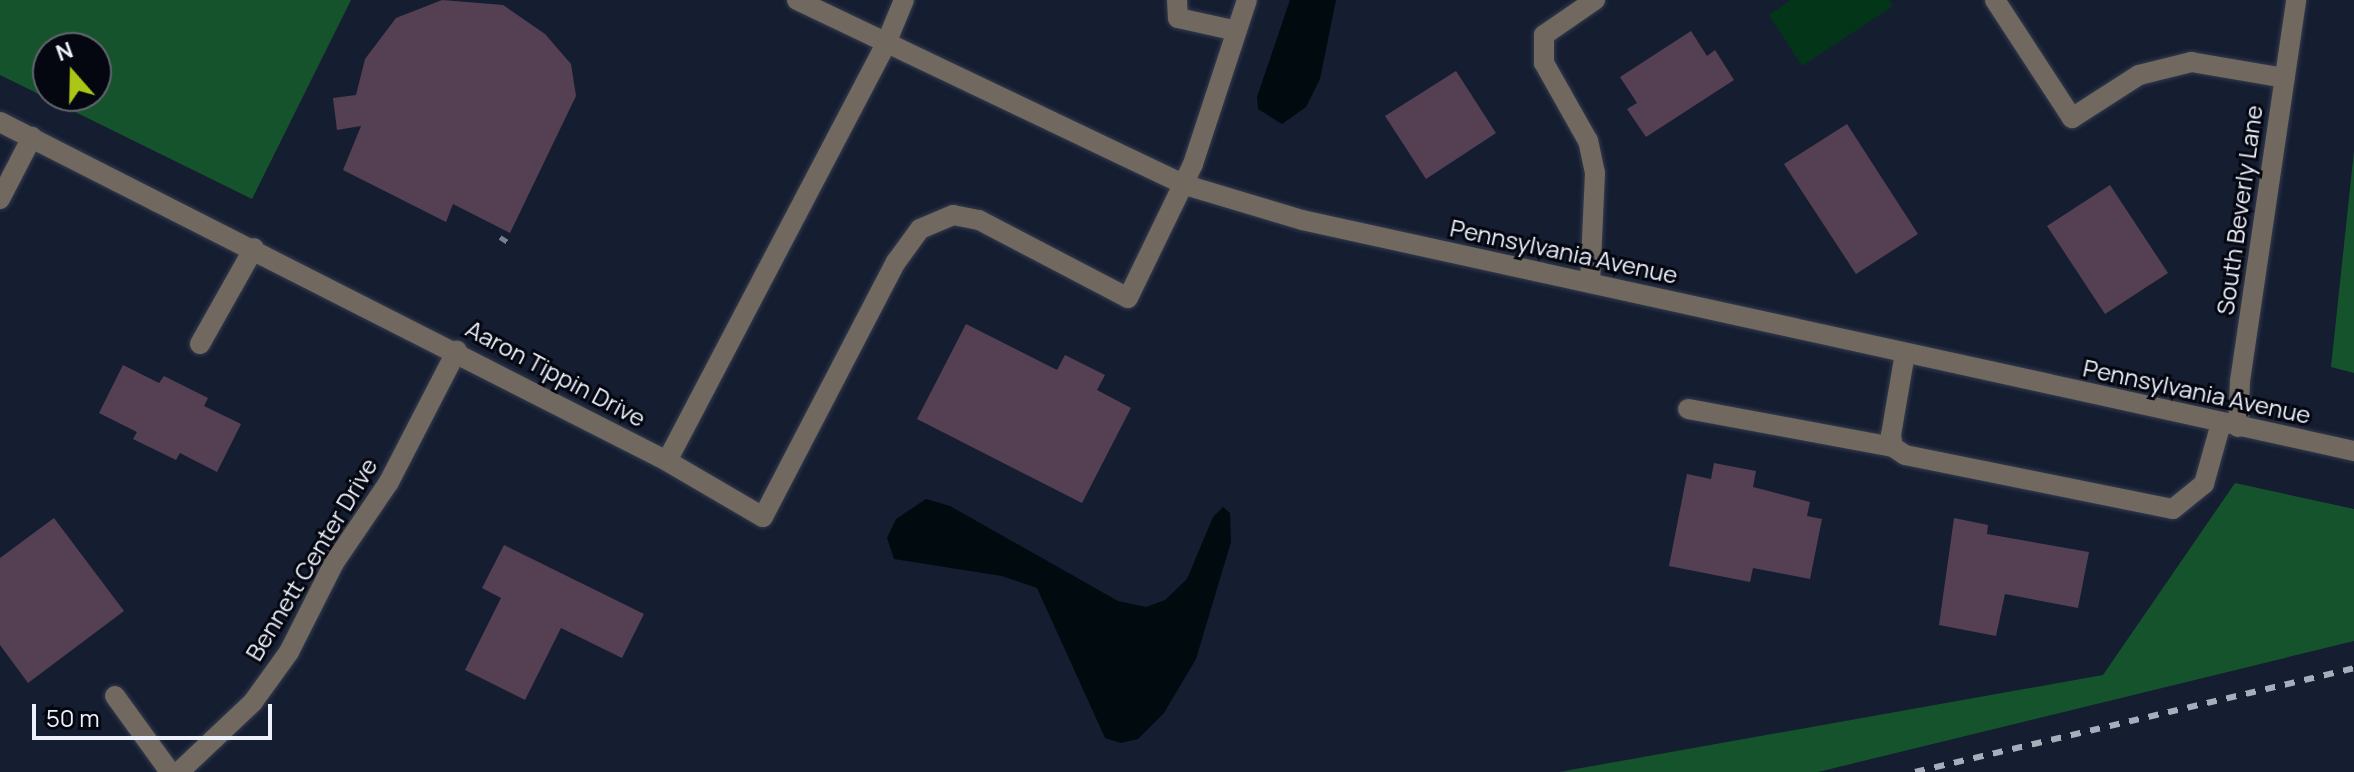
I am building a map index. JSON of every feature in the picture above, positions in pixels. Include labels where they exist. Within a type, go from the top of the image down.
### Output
[{"type":"street","name":"Pennsylvania Avenue","points":[[797,0],[885,46],[1182,184],[1302,220],[2354,451]]},
{"type":"street","points":[[667,461],[885,46],[904,0]]},
{"type":"street","points":[[1177,0],[1178,18],[1237,31]]},
{"type":"street","points":[[1182,184],[1247,0]]},
{"type":"street","points":[[1590,283],[1595,173],[1588,141],[1544,63],[1544,35],[1595,0]]},
{"type":"street","points":[[1995,0],[2072,118],[2139,75],[2191,62],[2285,78]]},
{"type":"street","name":"South Beverly Lane","points":[[1893,447],[1905,455],[2173,509],[2204,484],[2230,425],[2240,381],[2296,0]]},
{"type":"street","name":"Aaron Tippin Drive","points":[[0,122],[457,350],[667,461],[763,517],[896,262],[920,229],[953,215],[979,220],[1128,298],[1182,184]]},
{"type":"street","points":[[0,199],[32,137]]},
{"type":"street","points":[[200,344],[254,248]]},
{"type":"street","name":"Bennett Center Drive","points":[[179,772],[253,702],[289,652],[340,554],[389,482],[457,350]]},
{"type":"street","points":[[1688,409],[1893,447],[1891,435],[1905,353]]},
{"type":"street","points":[[115,696],[170,772]]},
{"type":"path","points":[[500,237],[508,242]]},
{"type":"green space","points":[[0,0],[351,0],[252,199],[75,112],[112,112],[112,32],[32,32],[32,91],[0,75]]},
{"type":"green space","points":[[1791,0],[1889,0],[1893,6],[1802,66],[1769,15]]},
{"type":"green space","points":[[2354,151],[2354,373],[2331,367]]},
{"type":"green space","points":[[2235,483],[2354,509],[2354,641],[1818,772],[1559,772],[2103,675]]},
{"type":"shaded area","points":[[1290,0],[1336,0],[1320,79],[1306,107],[1282,124],[1258,109],[1257,97]]},
{"type":"shaded area","points":[[926,499],[950,506],[1118,601],[1146,607],[1165,600],[1187,579],[1213,517],[1223,507],[1230,513],[1231,542],[1196,659],[1164,713],[1138,739],[1121,743],[1105,738],[1037,588],[1002,576],[894,559],[887,538],[896,519]]},
{"type":"building","points":[[442,0],[503,5],[545,34],[571,64],[576,96],[510,233],[453,204],[446,222],[343,170],[361,126],[337,130],[333,98],[356,95],[365,59],[396,18]]},
{"type":"building","points":[[1691,31],[1707,56],[1715,50],[1734,80],[1646,137],[1627,109],[1637,103],[1620,77]]},
{"type":"building","points":[[1456,71],[1496,133],[1426,179],[1385,116]]},
{"type":"building","points":[[1847,124],[1918,234],[1856,274],[1784,164]]},
{"type":"building","points":[[2110,185],[2168,273],[2105,314],[2047,226]]},
{"type":"building","points":[[966,324],[1057,370],[1065,355],[1105,375],[1097,390],[1131,408],[1082,503],[917,419]]},
{"type":"building","points":[[123,365],[159,383],[164,376],[208,398],[204,406],[241,424],[217,472],[180,453],[176,460],[133,439],[137,432],[99,413]]},
{"type":"building","points":[[1714,463],[1756,471],[1753,487],[1810,502],[1807,516],[1822,519],[1810,579],[1753,568],[1750,582],[1669,566],[1687,474],[1711,479]]},
{"type":"building","points":[[54,518],[124,611],[28,683],[0,645],[0,558]]},
{"type":"building","points":[[1954,518],[1988,525],[1987,534],[2089,552],[2078,608],[2005,594],[1996,636],[1939,625]]},
{"type":"building","points":[[504,545],[644,614],[622,658],[561,628],[525,700],[465,670],[501,598],[482,588]]},
{"type":"railway","points":[[1915,772],[2354,668]]}]
